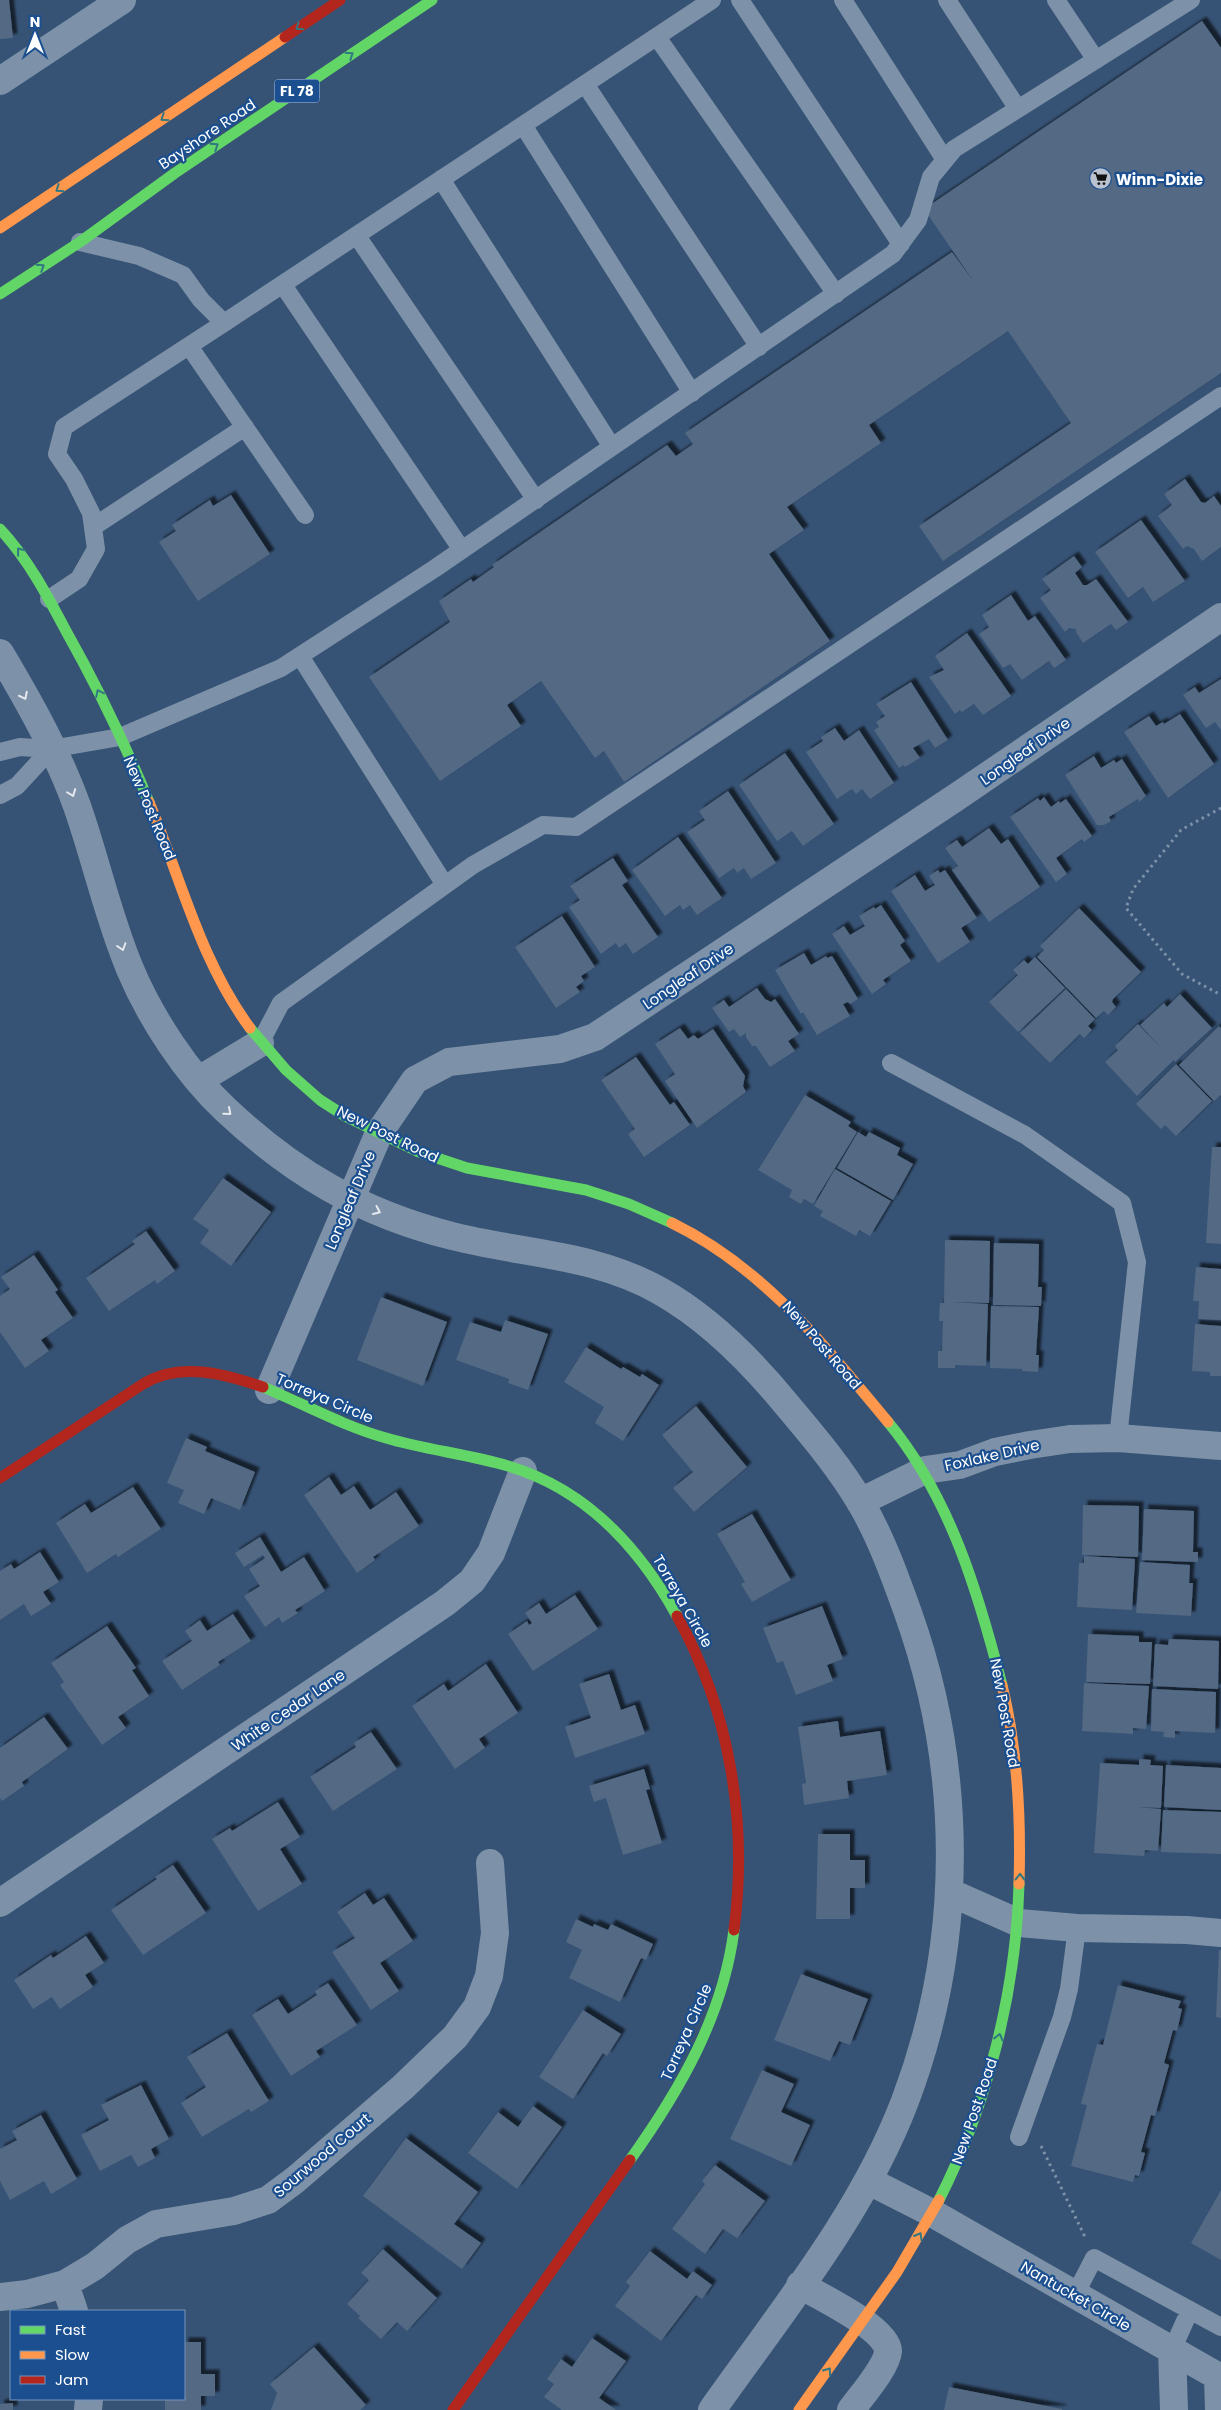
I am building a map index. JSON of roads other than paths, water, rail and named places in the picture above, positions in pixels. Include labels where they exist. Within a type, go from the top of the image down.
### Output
[{"type":"street","points":[[0,81],[122,0]]},
{"type":"street","points":[[0,228],[340,0]]},
{"type":"street","name":"Bayshore Road","points":[[0,294],[80,242],[175,173],[432,0]]},
{"type":"street","name":"New Post Road","points":[[0,529],[22,552],[80,654],[141,780],[176,868],[200,940],[216,975],[234,1008],[260,1043],[290,1074],[333,1108],[419,1153],[454,1165],[576,1187],[645,1211],[683,1228],[719,1249],[752,1273],[810,1327],[925,1470],[946,1515],[979,1598],[1006,1695],[1013,1744],[1020,1826],[1019,1923],[1010,1988],[987,2082],[959,2159],[932,2213],[901,2266],[799,2410]]},
{"type":"street","name":"Longleaf Drive","points":[[269,1390],[379,1132],[415,1080],[449,1062],[560,1049],[595,1037],[947,804],[1221,617]]},
{"type":"street","points":[[0,654],[51,749],[78,809],[128,965],[143,997],[169,1039],[221,1106],[277,1155],[317,1182],[389,1217],[453,1237],[569,1257],[616,1270],[660,1291],[699,1316],[764,1378],[819,1444],[860,1502],[877,1533],[897,1582],[930,1683],[940,1728],[947,1774],[950,1820],[949,1892],[944,1948],[928,2028],[905,2103],[869,2181],[833,2239],[712,2410]]},
{"type":"street","points":[[199,1080],[260,1043]]},
{"type":"street","name":"Torreya Circle","points":[[0,1478],[159,1376],[202,1371],[234,1376],[346,1426],[380,1437],[523,1471],[554,1485],[584,1503],[611,1524],[635,1550],[660,1586],[703,1666],[728,1744],[739,1815],[738,1896],[733,1942],[723,1987],[691,2062],[666,2111],[453,2410]]},
{"type":"street","name":"Foxlake Drive","points":[[860,1502],[925,1470],[960,1465],[994,1452],[1030,1445],[1070,1440],[1118,1438],[1221,1446]]},
{"type":"street","name":"White Cedar Lane","points":[[0,1904],[445,1604],[472,1581],[490,1553],[523,1471]]},
{"type":"street","name":"Sourwood Court","points":[[0,2297],[27,2294],[65,2284],[95,2266],[127,2240],[156,2224],[234,2211],[268,2200],[295,2180],[360,2124],[455,2038],[477,2007],[489,1976],[495,1934],[490,1863]]},
{"type":"street","points":[[949,1892],[1019,1923],[1077,1928],[1187,1930],[1221,1934]]},
{"type":"street","name":"Nantucket Circle","points":[[869,2181],[932,2213],[1172,2350],[1220,2375]]},
{"type":"street","points":[[65,2284],[74,2310]]},
{"type":"street","points":[[800,2285],[863,2322],[882,2337],[888,2351],[885,2362],[851,2410]]},
{"type":"street","points":[[1172,2350],[1174,2410]]},
{"type":"street","points":[[1219,2410],[1220,2375]]},
{"type":"lane","points":[[49,599],[79,579],[96,550],[91,512],[74,479],[57,454],[64,428],[712,0]]},
{"type":"lane","points":[[740,0],[901,244]]},
{"type":"lane","points":[[844,0],[945,160]]},
{"type":"lane","points":[[947,0],[1018,109]]},
{"type":"lane","points":[[1056,0],[1096,60]]},
{"type":"lane","points":[[0,752],[20,747],[51,749],[120,737],[281,668],[536,500],[893,254],[918,220],[931,177],[954,149],[1096,60],[1165,7],[1191,0]]},
{"type":"lane","points":[[657,36],[836,294]]},
{"type":"lane","points":[[585,84],[759,346]]},
{"type":"lane","points":[[523,125],[692,393]]},
{"type":"lane","points":[[441,180],[612,448]]},
{"type":"lane","points":[[357,236],[536,500]]},
{"type":"lane","points":[[80,242],[139,256],[183,275],[202,300],[224,323]]},
{"type":"lane","points":[[283,284],[462,550]]},
{"type":"lane","points":[[189,346],[305,515]]},
{"type":"lane","points":[[260,1043],[281,1003],[444,884],[542,825],[576,827],[1221,396]]},
{"type":"lane","points":[[93,527],[245,428]]},
{"type":"lane","points":[[300,656],[444,884]]},
{"type":"lane","points":[[0,795],[17,786],[51,749]]},
{"type":"lane","points":[[892,1063],[1025,1135],[1122,1203],[1137,1262],[1118,1438]]},
{"type":"lane","points":[[1019,2137],[1062,2018],[1069,1989],[1077,1928]]},
{"type":"lane","points":[[1075,2295],[1094,2258],[1221,2327]]},
{"type":"lane","points":[[1172,2350],[1190,2310]]},
{"type":"place","name":"Winn-Dixie","points":[[1100,179]]}]
